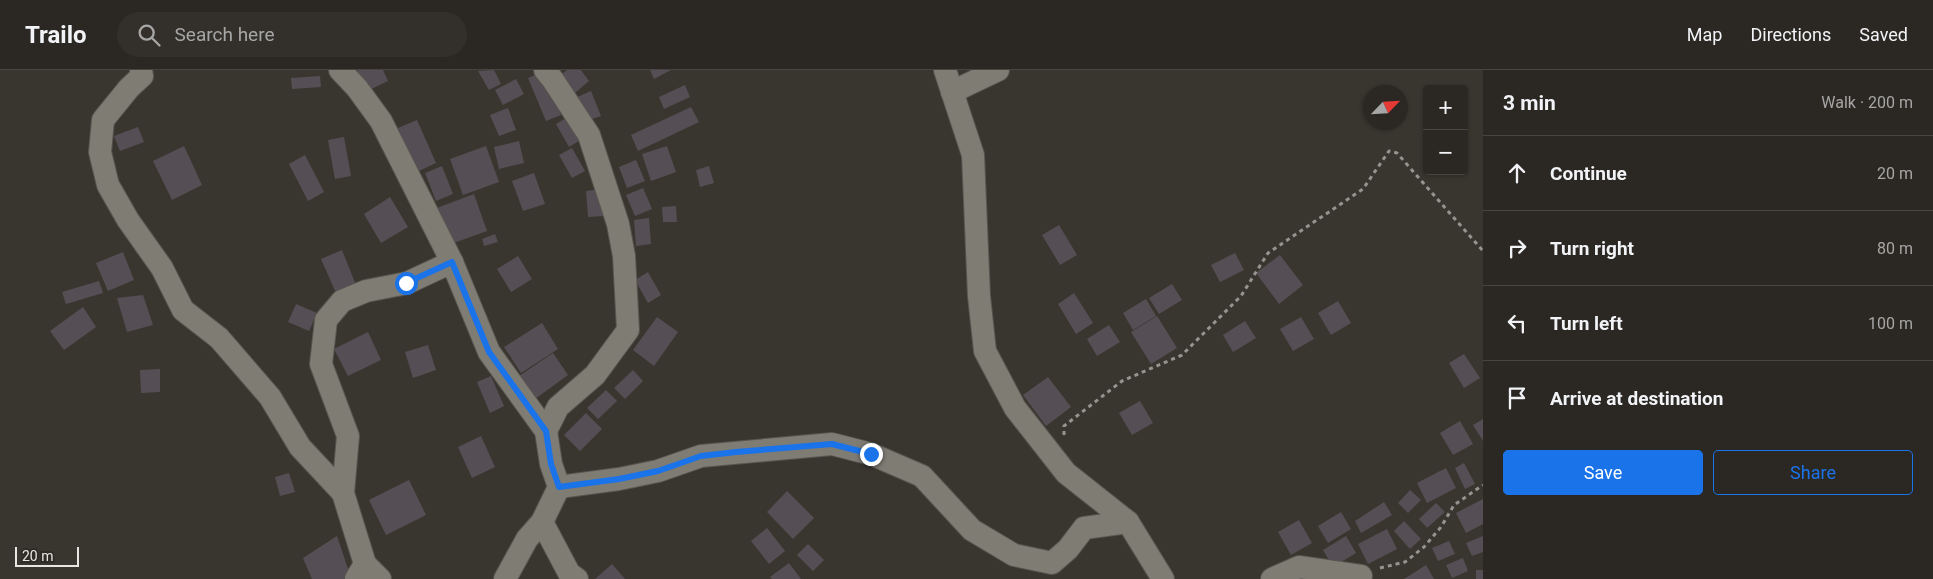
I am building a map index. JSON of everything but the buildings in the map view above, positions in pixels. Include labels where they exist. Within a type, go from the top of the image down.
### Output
[{"type":"street","points":[[141,70],[142,76],[129,88],[103,120],[100,152],[108,185],[128,220],[162,268],[183,310],[218,338],[270,397],[300,447],[342,493]]},
{"type":"street","points":[[340,70],[357,88],[382,121],[452,262],[489,352],[546,431],[551,464],[559,487],[542,522],[527,539],[506,579]]},
{"type":"street","points":[[545,70],[589,135],[618,224],[624,256],[628,330],[595,375],[558,408],[546,431]]},
{"type":"street","points":[[945,70],[973,155],[979,296],[985,351],[1015,408],[1066,474],[1128,522],[1163,579]]},
{"type":"street","points":[[952,92],[998,70]]},
{"type":"street","points":[[367,574],[342,493],[348,436],[321,364],[326,320],[342,301],[366,291],[406,283],[452,262]]},
{"type":"street","points":[[559,487],[619,479],[658,471],[701,456],[832,444],[871,454],[922,476],[972,530],[1014,555],[1052,563],[1068,549],[1084,528],[1128,522]]},
{"type":"street","points":[[542,522],[569,572],[577,579]]},
{"type":"street","points":[[1272,579],[1299,567],[1361,576]]},
{"type":"path","points":[[1066,474],[1064,426],[1122,381],[1182,355],[1241,296],[1268,253],[1363,189],[1389,151],[1396,153],[1483,251]]},
{"type":"path","points":[[1361,576],[1382,566],[1405,562],[1424,547],[1441,526],[1454,505],[1483,485]]},
{"type":"route","points":[[406,283],[452,262],[489,352],[546,431],[551,464],[559,487],[619,479],[658,471],[701,456],[736,452],[832,444],[871,454]]}]
